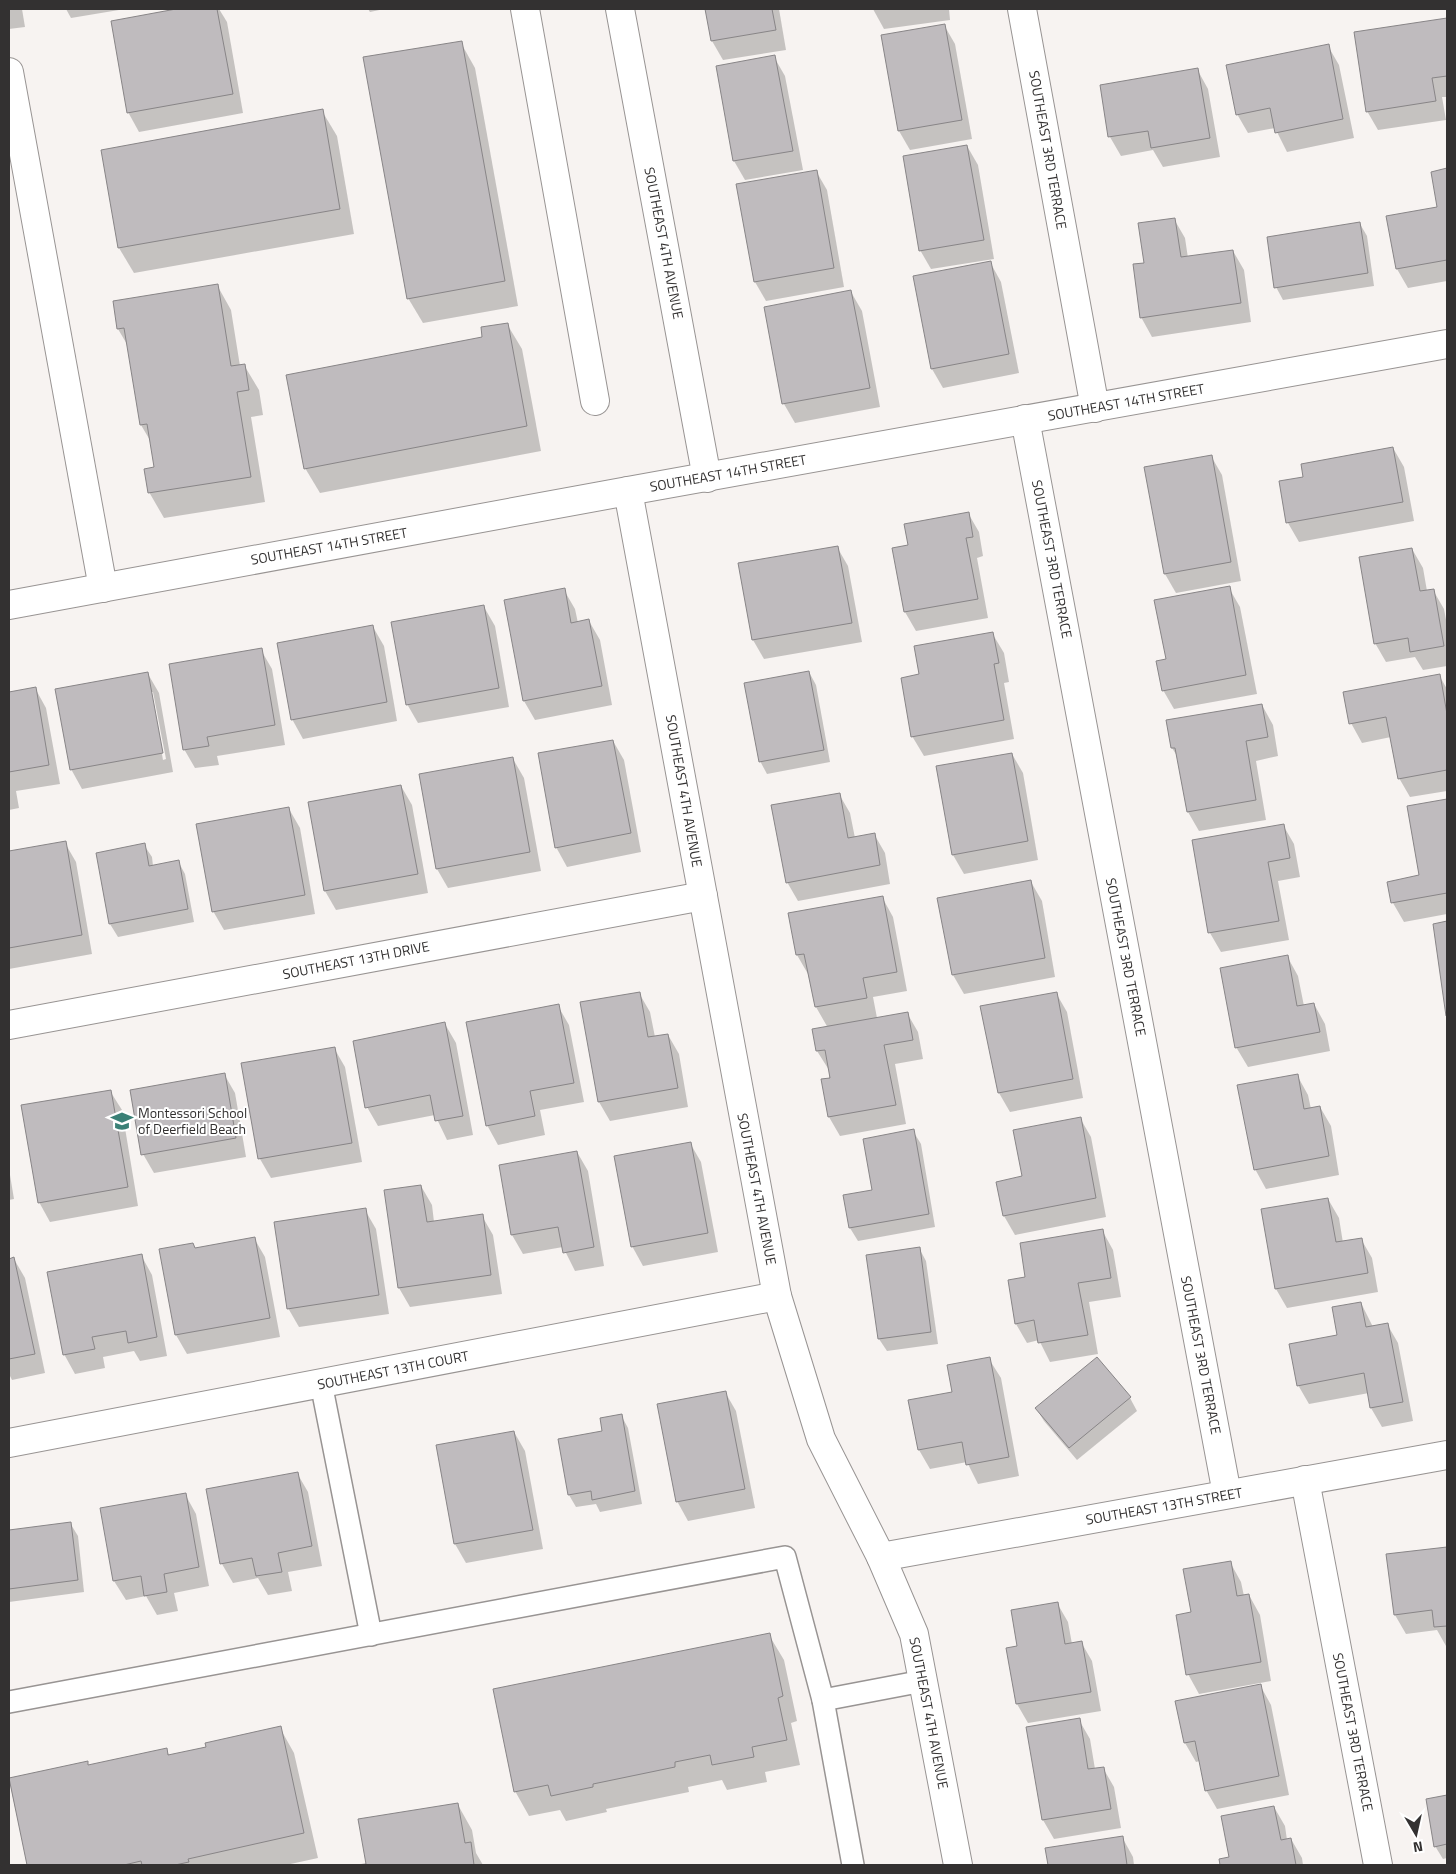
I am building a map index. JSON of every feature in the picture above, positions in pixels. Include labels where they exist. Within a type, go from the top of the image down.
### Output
[{"type":"street","points":[[525,9],[595,401]]},
{"type":"street","name":"SOUTHEAST 4TH AVENUE","points":[[620,9],[708,478]]},
{"type":"street","name":"SOUTHEAST 3RD TERRACE","points":[[1026,9],[1095,408]]},
{"type":"street","points":[[9,72],[104,588]]},
{"type":"street","name":"SOUTHEAST 14TH STREET","points":[[9,605],[628,491],[1447,344]]},
{"type":"street","name":"SOUTHEAST 3RD TERRACE","points":[[1025,419],[1227,1494]]},
{"type":"street","name":"SOUTHEAST 4TH AVENUE","points":[[628,491],[777,1296],[821,1439],[881,1557],[914,1634],[958,1865]]},
{"type":"street","name":"SOUTHEAST 13TH DRIVE","points":[[9,1025],[703,896]]},
{"type":"street","name":"SOUTHEAST 13TH COURT","points":[[9,1443],[777,1296]]},
{"type":"street","name":"SOUTHEAST 13TH STREET","points":[[881,1557],[1447,1455]]},
{"type":"street","name":"SOUTHEAST 3RD TERRACE","points":[[1305,1480],[1378,1865]]},
{"type":"lane","points":[[322,1383],[371,1636]]},
{"type":"lane","points":[[9,1702],[371,1636],[785,1557],[823,1700],[852,1865]]},
{"type":"lane","points":[[823,1700],[923,1681]]},
{"type":"building","points":[[176,9],[217,9],[233,94],[127,113],[111,21]]},
{"type":"building","points":[[705,9],[772,9],[776,30],[711,41]]},
{"type":"building","points":[[1447,18],[1447,76],[1432,78],[1436,101],[1366,112],[1354,32]]},
{"type":"building","points":[[945,24],[962,120],[898,131],[881,35]]},
{"type":"building","points":[[462,41],[505,281],[407,299],[363,57]]},
{"type":"building","points":[[1329,44],[1343,119],[1275,133],[1270,108],[1236,115],[1226,65]]},
{"type":"building","points":[[775,55],[793,151],[733,161],[716,66]]},
{"type":"building","points":[[1198,68],[1210,138],[1151,148],[1148,131],[1108,137],[1100,85]]},
{"type":"building","points":[[323,109],[340,209],[118,248],[101,150]]},
{"type":"building","points":[[967,145],[984,240],[919,251],[903,156]]},
{"type":"building","points":[[1447,168],[1447,260],[1396,269],[1386,216],[1437,207],[1431,172]]},
{"type":"building","points":[[817,170],[834,268],[754,282],[736,184]]},
{"type":"building","points":[[1175,218],[1181,257],[1233,250],[1241,303],[1140,318],[1133,264],[1144,263],[1138,223]]},
{"type":"building","points":[[1360,222],[1368,273],[1274,288],[1267,237]]},
{"type":"building","points":[[991,261],[1009,354],[931,369],[913,276]]},
{"type":"building","points":[[218,284],[231,366],[245,364],[249,390],[237,392],[251,477],[148,493],[144,469],[154,467],[147,424],[140,425],[124,328],[117,329],[113,301]]},
{"type":"building","points":[[851,290],[870,388],[782,404],[764,307]]},
{"type":"building","points":[[508,323],[527,426],[304,469],[286,375],[482,337],[481,327]]},
{"type":"building","points":[[1393,447],[1403,502],[1286,523],[1279,481],[1303,477],[1301,464]]},
{"type":"building","points":[[1212,455],[1231,562],[1164,574],[1144,467]]},
{"type":"building","points":[[969,512],[973,537],[966,538],[978,599],[904,612],[892,548],[908,545],[904,524]]},
{"type":"building","points":[[838,546],[852,623],[752,640],[738,563]]},
{"type":"building","points":[[1412,548],[1420,591],[1434,589],[1444,646],[1410,652],[1408,638],[1374,644],[1359,557]]},
{"type":"building","points":[[1230,586],[1246,675],[1162,691],[1156,661],[1166,659],[1154,600]]},
{"type":"building","points":[[565,588],[571,623],[589,619],[602,686],[523,701],[504,600]]},
{"type":"building","points":[[484,605],[499,688],[406,705],[391,622]]},
{"type":"building","points":[[373,625],[387,702],[291,720],[277,643]]},
{"type":"building","points":[[993,632],[999,663],[994,664],[1004,720],[911,737],[901,678],[919,674],[914,646]]},
{"type":"building","points":[[262,648],[275,725],[207,737],[209,746],[183,750],[169,664]]},
{"type":"building","points":[[809,671],[824,750],[759,762],[744,683]]},
{"type":"building","points":[[148,672],[163,753],[70,770],[55,689]]},
{"type":"building","points":[[1440,674],[1447,714],[1447,770],[1398,779],[1386,717],[1349,724],[1343,692]]},
{"type":"building","points":[[36,687],[49,765],[9,772],[9,692]]},
{"type":"building","points":[[1262,704],[1268,737],[1246,741],[1256,800],[1187,812],[1175,748],[1171,748],[1166,720]]},
{"type":"building","points":[[613,740],[631,833],[555,848],[538,753]]},
{"type":"building","points":[[1012,753],[1028,841],[952,855],[936,766]]},
{"type":"building","points":[[513,757],[530,852],[436,869],[419,774]]},
{"type":"building","points":[[401,785],[418,874],[324,891],[308,802]]},
{"type":"building","points":[[840,793],[848,838],[875,833],[880,865],[786,883],[771,805]]},
{"type":"building","points":[[1447,799],[1447,893],[1391,903],[1387,882],[1419,875],[1407,806]]},
{"type":"building","points":[[289,807],[305,895],[212,912],[196,824]]},
{"type":"building","points":[[1284,824],[1290,858],[1268,862],[1279,921],[1208,933],[1192,840]]},
{"type":"building","points":[[66,841],[82,935],[9,948],[9,851]]},
{"type":"building","points":[[145,843],[149,866],[179,860],[188,909],[109,924],[96,853]]},
{"type":"building","points":[[1031,880],[1045,958],[952,975],[937,898]]},
{"type":"building","points":[[883,896],[897,972],[863,978],[867,998],[815,1007],[804,954],[796,955],[788,913]]},
{"type":"building","points":[[1447,921],[1447,1016],[1446,1016],[1433,924]]},
{"type":"building","points":[[1288,955],[1297,1006],[1314,1003],[1320,1032],[1235,1048],[1220,968]]},
{"type":"building","points":[[640,992],[648,1037],[668,1034],[678,1088],[598,1102],[580,1002]]},
{"type":"building","points":[[1057,992],[1073,1079],[998,1093],[980,1006]]},
{"type":"building","points":[[559,1004],[574,1083],[530,1091],[535,1116],[486,1126],[466,1022]]},
{"type":"building","points":[[908,1012],[913,1040],[884,1045],[896,1105],[828,1117],[821,1079],[830,1078],[825,1050],[816,1051],[812,1029]]},
{"type":"building","points":[[445,1022],[463,1116],[435,1121],[430,1095],[365,1108],[353,1041]]},
{"type":"building","points":[[335,1047],[352,1143],[258,1159],[241,1063]]},
{"type":"building","points":[[225,1073],[236,1138],[141,1155],[130,1090]]},
{"type":"building","points":[[1298,1074],[1304,1109],[1320,1106],[1329,1156],[1254,1170],[1237,1085]]},
{"type":"building","points":[[111,1090],[128,1187],[38,1203],[21,1105]]},
{"type":"building","points":[[1081,1117],[1096,1198],[1003,1216],[996,1182],[1022,1176],[1013,1130]]},
{"type":"building","points":[[914,1129],[929,1214],[849,1228],[843,1195],[872,1190],[863,1139]]},
{"type":"building","points":[[691,1142],[708,1233],[631,1247],[614,1156]]},
{"type":"building","points":[[577,1151],[594,1247],[563,1253],[558,1227],[511,1235],[499,1165]]},
{"type":"building","points":[[421,1185],[427,1222],[483,1214],[491,1275],[398,1288],[384,1190]]},
{"type":"building","points":[[1328,1198],[1336,1242],[1362,1238],[1368,1273],[1275,1289],[1261,1209]]},
{"type":"building","points":[[366,1208],[379,1295],[287,1309],[274,1222]]},
{"type":"building","points":[[1103,1229],[1111,1278],[1078,1283],[1088,1335],[1038,1343],[1034,1320],[1015,1324],[1008,1280],[1025,1277],[1020,1243]]},
{"type":"building","points":[[255,1237],[270,1318],[175,1335],[159,1249],[193,1243],[195,1248]]},
{"type":"building","points":[[920,1247],[931,1332],[878,1339],[866,1255]]},
{"type":"building","points":[[142,1254],[157,1337],[128,1343],[126,1331],[92,1337],[95,1349],[63,1355],[47,1272]]},
{"type":"building","points":[[14,1257],[35,1354],[9,1359],[9,1259]]},
{"type":"building","points":[[1361,1302],[1366,1327],[1388,1323],[1403,1402],[1370,1408],[1364,1373],[1297,1386],[1289,1344],[1337,1335],[1332,1307]]},
{"type":"building","points":[[990,1357],[1009,1457],[966,1465],[962,1442],[918,1450],[908,1400],[952,1392],[947,1365]]},
{"type":"building","points":[[1097,1357],[1131,1397],[1069,1448],[1035,1408]]},
{"type":"building","points":[[726,1391],[745,1489],[676,1502],[657,1404]]},
{"type":"building","points":[[622,1414],[635,1491],[592,1500],[591,1491],[568,1495],[558,1439],[602,1431],[600,1418]]},
{"type":"building","points":[[514,1431],[533,1530],[454,1544],[436,1445]]},
{"type":"building","points":[[298,1472],[312,1546],[278,1553],[282,1572],[256,1576],[252,1558],[220,1564],[206,1489]]},
{"type":"building","points":[[186,1493],[199,1567],[164,1574],[167,1592],[144,1596],[141,1576],[113,1581],[100,1508]]},
{"type":"building","points":[[71,1522],[78,1580],[9,1589],[9,1530]]},
{"type":"building","points":[[1447,1547],[1447,1626],[1434,1627],[1432,1610],[1394,1615],[1386,1554]]},
{"type":"building","points":[[1231,1561],[1237,1596],[1249,1594],[1261,1662],[1186,1675],[1176,1615],[1191,1612],[1183,1569]]},
{"type":"building","points":[[1058,1602],[1065,1644],[1082,1641],[1091,1692],[1016,1704],[1006,1648],[1017,1646],[1011,1610]]},
{"type":"building","points":[[770,1633],[783,1696],[778,1698],[787,1740],[752,1747],[754,1757],[712,1765],[710,1755],[675,1762],[675,1767],[593,1784],[593,1787],[551,1796],[548,1785],[514,1792],[493,1689]]},
{"type":"building","points":[[1261,1684],[1279,1776],[1205,1791],[1195,1741],[1184,1743],[1175,1701]]},
{"type":"building","points":[[1080,1718],[1088,1769],[1104,1767],[1111,1809],[1042,1820],[1026,1727]]},
{"type":"building","points":[[281,1726],[304,1833],[188,1859],[189,1862],[175,1865],[142,1865],[141,1861],[124,1865],[27,1865],[9,1778],[88,1761],[88,1765],[167,1748],[168,1755],[206,1747],[205,1743]]},
{"type":"building","points":[[1447,1795],[1447,1844],[1434,1847],[1426,1799]]},
{"type":"building","points":[[458,1803],[465,1843],[471,1842],[474,1865],[356,1865],[366,1864],[358,1819]]},
{"type":"building","points":[[1274,1806],[1281,1840],[1291,1838],[1296,1865],[1220,1865],[1219,1859],[1229,1857],[1221,1816]]},
{"type":"building","points":[[1123,1836],[1127,1865],[1048,1865],[1045,1848]]},
{"type":"place","name":"Montessori School of Deerfield Beach","points":[[122,1121]]}]
